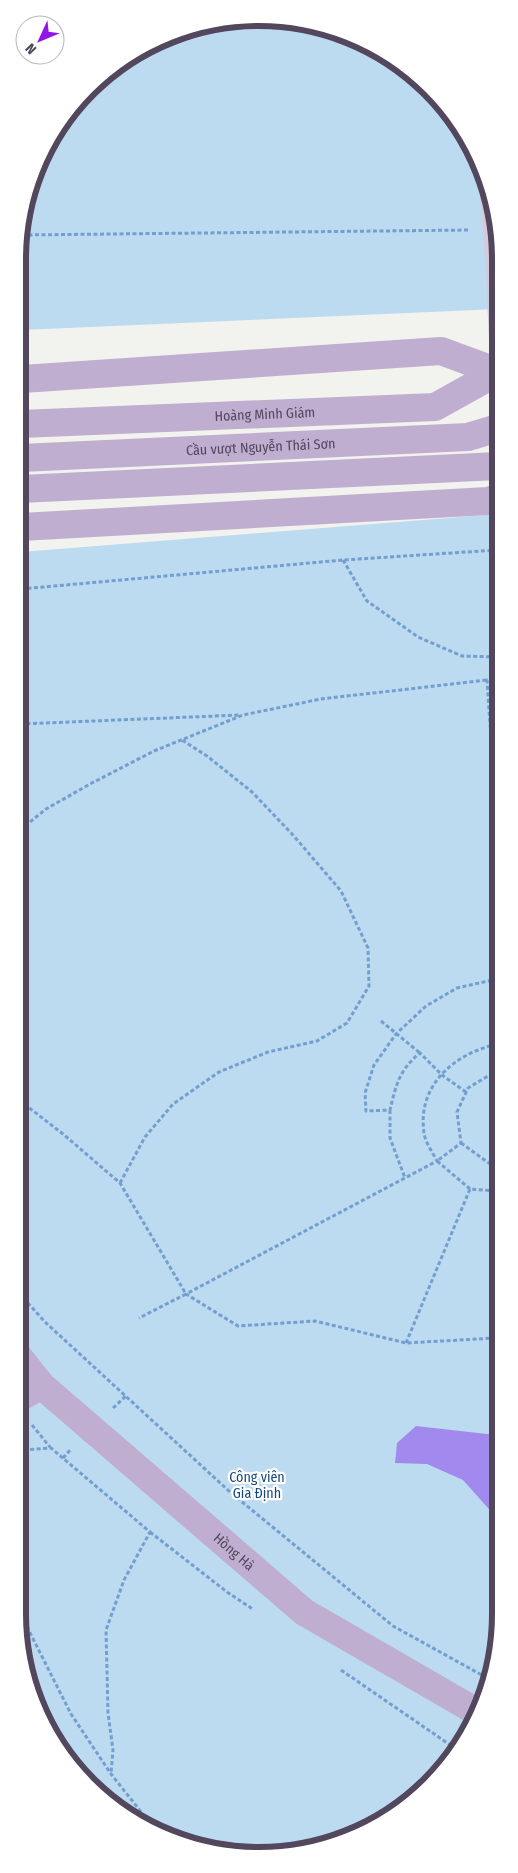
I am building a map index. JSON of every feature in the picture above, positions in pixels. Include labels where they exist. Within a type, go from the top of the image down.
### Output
[{"type":"main road","points":[[26,379],[440,351],[492,370]]},
{"type":"main road","name":"Hoàng Minh Giám","points":[[26,424],[435,407],[492,375]]},
{"type":"main road","name":"Cầu vượt Nguyễn Thái Sơn","points":[[26,458],[468,437],[492,430]]},
{"type":"main road","points":[[26,489],[491,466]]},
{"type":"main road","points":[[26,528],[492,500]]},
{"type":"main road","name":"Hồng Hà","points":[[26,1366],[41,1385],[304,1612],[472,1709]]},
{"type":"main road","points":[[26,1395],[41,1385]]},
{"type":"path","points":[[28,235],[490,230]]},
{"type":"path","points":[[26,589],[343,560],[492,550]]},
{"type":"path","points":[[343,560],[367,601],[418,638],[462,656],[492,658]]},
{"type":"path","points":[[487,680],[492,753]]},
{"type":"path","points":[[26,724],[243,715],[321,699],[492,680]]},
{"type":"path","points":[[26,825],[46,809],[154,751],[243,715]]},
{"type":"path","points":[[120,1182],[145,1137],[173,1104],[219,1072],[268,1052],[317,1041],[347,1023],[368,986],[368,948],[341,891],[252,792],[207,756],[182,740]]},
{"type":"path","points":[[390,1110],[366,1111],[365,1093],[374,1065],[396,1034],[426,1006],[457,988],[492,980]]},
{"type":"path","points":[[381,1020],[420,1053],[442,1075],[466,1092]]},
{"type":"path","points":[[492,1045],[477,1049],[458,1058],[431,1088],[423,1110],[424,1135],[437,1161],[470,1190],[492,1191]]},
{"type":"path","points":[[405,1178],[390,1138],[390,1110],[395,1088],[408,1063],[420,1053]]},
{"type":"path","points":[[492,1075],[468,1088],[457,1112],[461,1143],[492,1165]]},
{"type":"path","points":[[26,1105],[120,1182],[186,1294],[238,1326],[315,1321],[406,1343],[492,1338]]},
{"type":"path","points":[[138,1318],[437,1161],[461,1143]]},
{"type":"path","points":[[406,1343],[470,1190]]},
{"type":"path","points":[[26,1302],[230,1492],[393,1626],[483,1676]]},
{"type":"path","points":[[31,1425],[51,1448],[150,1532],[124,1580],[106,1630],[108,1713],[113,1750],[111,1774]]},
{"type":"path","points":[[26,1450],[51,1448]]},
{"type":"path","points":[[28,1628],[71,1714],[111,1774],[145,1817]]},
{"type":"green space","points":[[259,26],[289,28],[319,34],[362,50],[401,74],[424,94],[453,130],[468,156],[484,199],[490,229],[492,309],[26,330],[26,259],[28,229],[34,199],[50,156],[74,117],[94,94],[117,74],[143,57],[184,39],[229,28]]},
{"type":"green space","name":"Công viên Gia Định","points":[[492,514],[492,1614],[490,1644],[484,1674],[468,1717],[444,1756],[424,1779],[401,1799],[375,1816],[348,1829],[319,1839],[289,1845],[259,1847],[229,1845],[184,1834],[143,1816],[117,1799],[94,1779],[74,1756],[50,1717],[34,1674],[28,1644],[26,1614],[26,552]]},
{"type":"shaded area","points":[[416,1426],[492,1435],[492,1513],[463,1480],[427,1464],[395,1463],[397,1443]]}]
